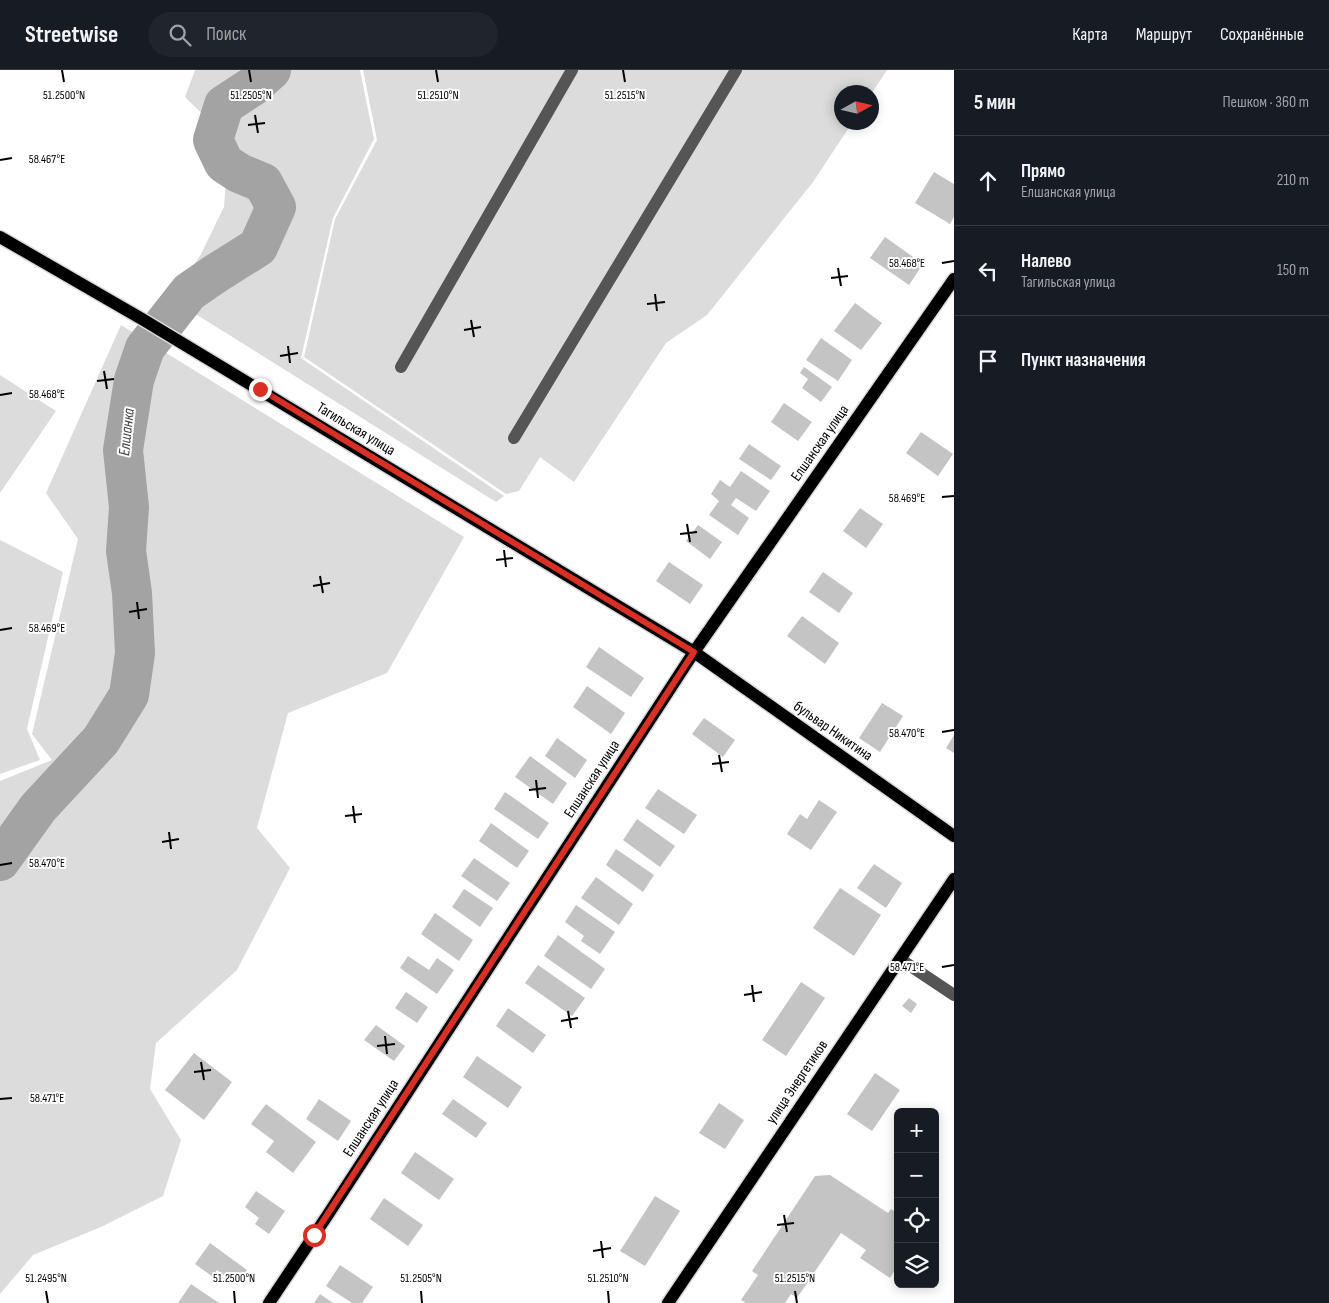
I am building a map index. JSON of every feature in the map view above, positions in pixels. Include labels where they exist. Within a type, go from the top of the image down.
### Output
[{"type":"main road","name":"Тагильская улица","points":[[0,237],[260,389],[694,652]]},
{"type":"main road","name":"Елшанская улица","points":[[268,1303],[327,1216],[694,652],[954,279]]},
{"type":"main road","name":"бульвар Никитина","points":[[694,652],[954,836]]},
{"type":"main road","name":"улица Энергетиков","points":[[668,1303],[954,879]]},
{"type":"lane","points":[[401,367],[572,70]]},
{"type":"lane","points":[[514,438],[736,70]]},
{"type":"lane","points":[[900,959],[954,995]]},
{"type":"shaded area","points":[[195,70],[360,70],[374,139],[333,218],[301,358],[504,496],[496,502],[170,298],[200,256],[224,207],[229,140],[185,97]]},
{"type":"shaded area","points":[[363,70],[887,70],[877,85],[834,85],[834,130],[847,130],[813,182],[707,315],[666,343],[574,482],[540,457],[519,491],[506,494],[304,357],[335,219],[377,140]]},
{"type":"shaded area","points":[[121,325],[464,537],[387,673],[288,713],[257,828],[290,868],[237,970],[156,1043],[150,1089],[181,1140],[163,1196],[101,1227],[33,1255],[0,1294],[0,781],[52,760],[32,734],[78,539],[46,493]]},
{"type":"shaded area","points":[[0,375],[56,411],[0,493]]},
{"type":"shaded area","points":[[0,540],[63,572],[27,729],[40,760],[0,774]]},
{"type":"building","points":[[934,172],[954,184],[954,217],[950,224],[915,203]]},
{"type":"building","points":[[885,237],[923,264],[909,285],[870,258]]},
{"type":"building","points":[[855,303],[882,323],[861,350],[834,331]]},
{"type":"building","points":[[821,338],[852,360],[838,381],[806,360]]},
{"type":"building","points":[[804,367],[832,387],[821,402],[802,388],[808,379],[800,373]]},
{"type":"building","points":[[784,403],[812,422],[798,441],[771,422]]},
{"type":"building","points":[[921,432],[953,454],[938,476],[906,453]]},
{"type":"building","points":[[749,444],[781,466],[771,480],[739,459]]},
{"type":"building","points":[[741,471],[770,491],[756,511],[736,498],[731,505],[749,518],[738,535],[709,515],[719,501],[711,494],[720,480],[730,487]]},
{"type":"building","points":[[860,508],[883,524],[866,548],[843,531]]},
{"type":"building","points":[[698,525],[722,542],[710,559],[686,541]]},
{"type":"building","points":[[669,562],[703,585],[690,604],[656,581]]},
{"type":"building","points":[[823,572],[853,593],[839,613],[809,592]]},
{"type":"building","points":[[802,616],[839,643],[825,664],[787,636]]},
{"type":"building","points":[[599,647],[644,678],[631,697],[586,667]]},
{"type":"building","points":[[587,686],[625,713],[611,734],[573,707]]},
{"type":"building","points":[[882,703],[903,716],[880,752],[859,738]]},
{"type":"building","points":[[704,718],[735,740],[723,757],[692,734]]},
{"type":"building","points":[[954,735],[954,753],[946,748]]},
{"type":"building","points":[[557,738],[587,760],[575,778],[545,756]]},
{"type":"building","points":[[530,756],[567,783],[553,804],[515,777]]},
{"type":"building","points":[[658,789],[697,815],[684,834],[645,808]]},
{"type":"building","points":[[505,792],[549,823],[538,839],[494,809]]},
{"type":"building","points":[[819,800],[837,812],[811,850],[787,834],[800,814],[807,819]]},
{"type":"building","points":[[637,819],[675,846],[660,867],[623,840]]},
{"type":"building","points":[[491,823],[529,851],[517,868],[479,841]]},
{"type":"building","points":[[616,849],[654,875],[643,892],[606,865]]},
{"type":"building","points":[[474,858],[510,883],[497,901],[461,876]]},
{"type":"building","points":[[874,864],[902,883],[886,908],[857,888]]},
{"type":"building","points":[[596,877],[633,904],[619,925],[581,898]]},
{"type":"building","points":[[840,888],[881,915],[854,956],[813,928]]},
{"type":"building","points":[[464,889],[493,908],[480,927],[452,907]]},
{"type":"building","points":[[576,905],[615,932],[600,954],[581,941],[584,936],[565,922]]},
{"type":"building","points":[[435,913],[473,940],[459,961],[421,934]]},
{"type":"building","points":[[558,935],[605,969],[591,989],[544,956]]},
{"type":"building","points":[[408,956],[429,970],[437,958],[454,970],[437,994],[400,968]]},
{"type":"building","points":[[538,965],[585,998],[572,1016],[525,983]]},
{"type":"building","points":[[801,982],[825,998],[786,1056],[762,1040]]},
{"type":"building","points":[[406,992],[428,1007],[417,1023],[395,1008]]},
{"type":"building","points":[[909,998],[917,1004],[911,1013],[902,1006]]},
{"type":"building","points":[[508,1008],[546,1035],[533,1053],[496,1026]]},
{"type":"building","points":[[376,1025],[405,1046],[394,1061],[364,1040]]},
{"type":"building","points":[[194,1053],[232,1082],[204,1120],[165,1090]]},
{"type":"building","points":[[477,1056],[522,1087],[508,1108],[463,1077]]},
{"type":"building","points":[[875,1073],[900,1090],[872,1131],[847,1114]]},
{"type":"building","points":[[319,1099],[351,1121],[338,1141],[306,1119]]},
{"type":"building","points":[[453,1099],[487,1123],[476,1138],[442,1114]]},
{"type":"building","points":[[719,1103],[744,1120],[725,1149],[699,1133]]},
{"type":"building","points":[[266,1104],[316,1142],[293,1173],[266,1152],[274,1141],[251,1124]]},
{"type":"building","points":[[415,1152],[454,1179],[439,1200],[401,1173]]},
{"type":"building","points":[[830,1175],[888,1213],[891,1209],[894,1211],[894,1272],[890,1278],[860,1258],[866,1250],[841,1233],[797,1298],[791,1294],[785,1303],[746,1303],[741,1300],[758,1275],[752,1271],[815,1176]]},
{"type":"building","points":[[256,1191],[285,1211],[269,1234],[255,1224],[259,1218],[245,1207]]},
{"type":"building","points":[[655,1196],[680,1211],[645,1266],[620,1251]]},
{"type":"building","points":[[384,1198],[423,1225],[408,1246],[370,1219]]},
{"type":"building","points":[[210,1243],[247,1270],[237,1285],[217,1270],[213,1277],[195,1264]]},
{"type":"building","points":[[340,1265],[373,1287],[362,1303],[352,1303],[326,1286]]},
{"type":"building","points":[[191,1284],[219,1303],[178,1303]]},
{"type":"building","points":[[320,1294],[333,1303],[314,1303]]},
{"type":"waterway","name":"Елшанка","points":[[0,861],[38,808],[101,740],[129,695],[135,653],[132,593],[126,551],[129,507],[123,450],[134,380],[145,348],[189,292],[258,247],[276,207],[263,183],[239,173],[224,163],[213,140],[224,105],[253,86],[271,70]]},
{"type":"route","points":[[260,389],[694,652],[314,1235]]}]
